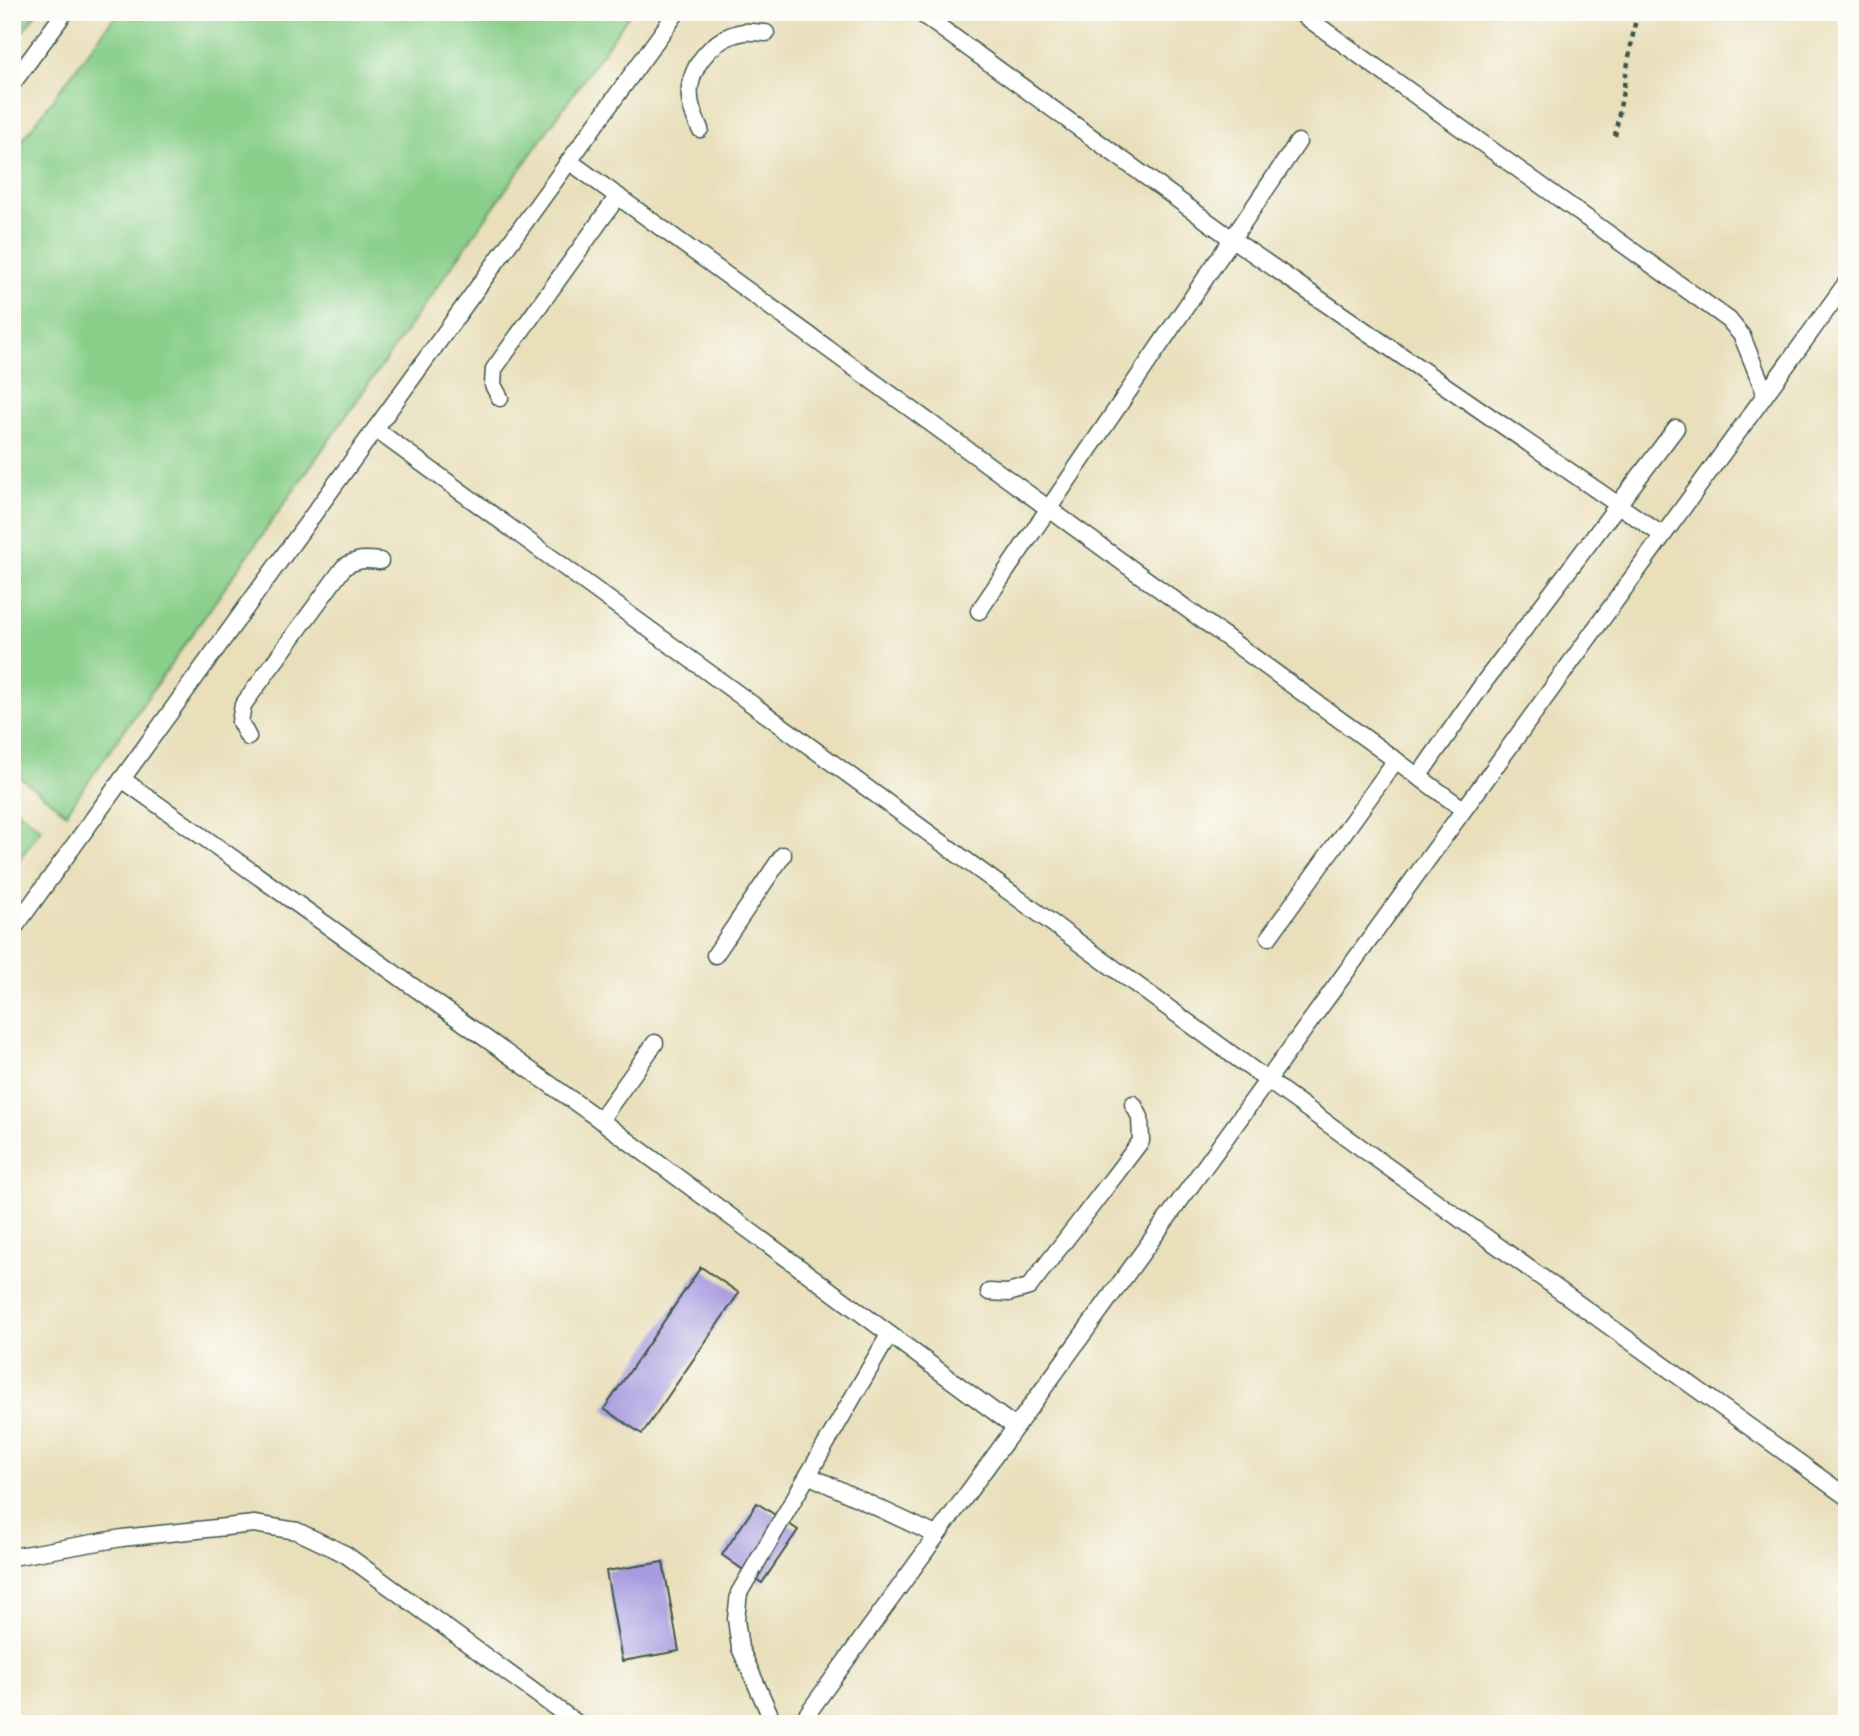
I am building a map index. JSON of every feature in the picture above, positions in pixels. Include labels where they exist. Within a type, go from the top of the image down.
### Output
[{"type":"lane","points":[[12,84],[65,12]]},
{"type":"lane","points":[[12,931],[677,12]]},
{"type":"lane","points":[[919,12],[1231,239],[1662,535]]},
{"type":"lane","points":[[1299,12],[1729,320],[1742,337],[1765,393]]},
{"type":"lane","points":[[700,129],[692,110],[690,88],[696,69],[708,51],[725,38],[745,32],[766,33]]},
{"type":"lane","points":[[978,611],[1298,142]]},
{"type":"lane","points":[[569,161],[1463,809]]},
{"type":"lane","points":[[500,398],[493,385],[494,369],[618,195]]},
{"type":"lane","points":[[800,1724],[1847,282]]},
{"type":"lane","points":[[1418,777],[1485,681],[1676,428]]},
{"type":"lane","points":[[375,429],[1267,1080],[1847,1497]]},
{"type":"lane","points":[[248,737],[240,722],[243,705],[344,567],[365,558],[380,561]]},
{"type":"lane","points":[[1269,937],[1396,760]]},
{"type":"lane","points":[[122,779],[600,1120],[1015,1427]]},
{"type":"lane","points":[[715,955],[782,855]]},
{"type":"lane","points":[[600,1120],[655,1043]]},
{"type":"lane","points":[[989,1293],[1008,1293],[1029,1287],[1077,1225],[1141,1141],[1140,1117],[1133,1104]]},
{"type":"lane","points":[[774,1724],[740,1648],[736,1619],[739,1593],[889,1335]]},
{"type":"lane","points":[[807,1475],[936,1535]]},
{"type":"lane","points":[[12,1557],[122,1538],[254,1524],[297,1531],[345,1554],[578,1724]]},
{"type":"path","points":[[1615,136],[1637,12]]},
{"type":"green space","points":[[12,12],[37,12],[12,46]]},
{"type":"green space","points":[[118,12],[631,12],[66,813],[12,771],[12,154]]},
{"type":"green space","points":[[12,806],[41,829],[12,870]]},
{"type":"building","points":[[701,1267],[739,1293],[642,1434],[604,1409]]},
{"type":"building","points":[[757,1503],[798,1530],[762,1583],[722,1555]]},
{"type":"building","points":[[663,1562],[679,1651],[622,1661],[606,1571]]}]
